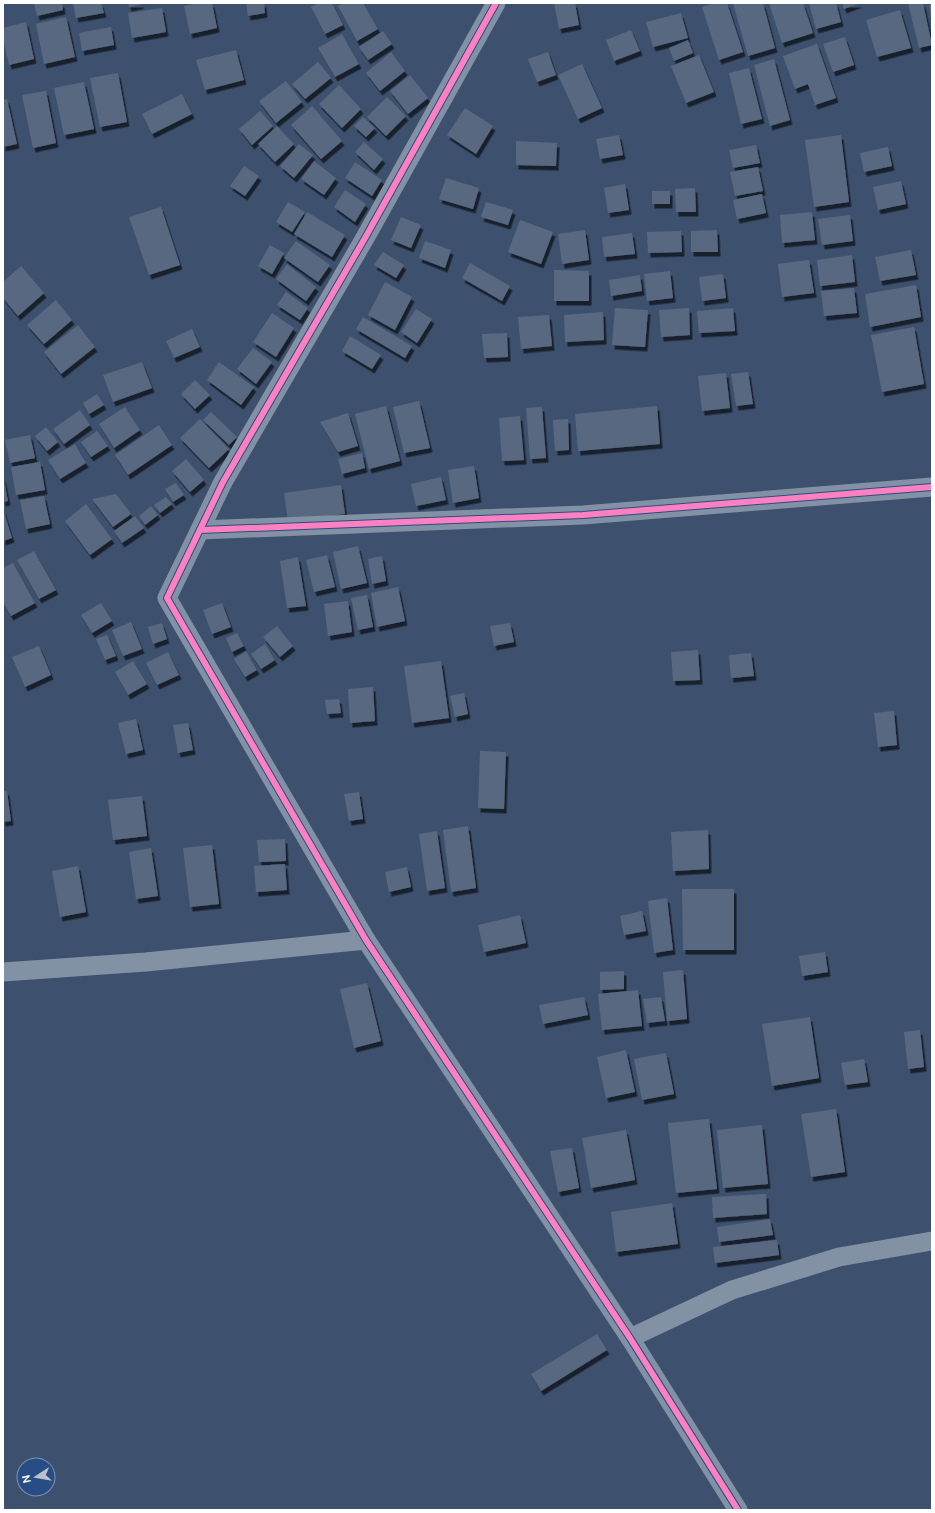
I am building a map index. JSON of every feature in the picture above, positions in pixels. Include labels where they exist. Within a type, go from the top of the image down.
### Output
[{"type":"street","points":[[496,3],[365,238],[223,482],[167,598],[366,940],[630,1338],[738,1510]]},
{"type":"street","points":[[200,530],[584,515],[932,487]]},
{"type":"street","points":[[3,972],[146,962],[366,940]]},
{"type":"street","points":[[630,1338],[732,1290],[840,1257],[932,1241]]},
{"type":"building","points":[[34,3],[62,3],[63,10],[37,16]]},
{"type":"building","points":[[73,3],[101,3],[104,13],[76,18]]},
{"type":"building","points":[[128,3],[142,3],[142,4],[129,7]]},
{"type":"building","points":[[198,3],[212,3],[217,28],[190,34],[184,6]]},
{"type":"building","points":[[246,3],[264,3],[265,13],[248,16]]},
{"type":"building","points":[[319,3],[332,3],[343,25],[325,34],[311,7]]},
{"type":"building","points":[[344,3],[363,3],[378,29],[357,41],[338,6]]},
{"type":"building","points":[[554,3],[575,3],[579,25],[559,29]]},
{"type":"building","points":[[715,3],[727,3],[743,52],[719,60],[702,7]]},
{"type":"building","points":[[733,3],[763,3],[775,48],[748,56]]},
{"type":"building","points":[[769,3],[803,3],[813,33],[782,43]]},
{"type":"building","points":[[809,3],[836,3],[841,22],[816,29]]},
{"type":"building","points":[[842,3],[860,3],[844,9]]},
{"type":"building","points":[[908,3],[923,3],[932,45],[919,48]]},
{"type":"building","points":[[932,4],[932,18],[931,18],[929,5]]},
{"type":"building","points":[[162,8],[166,32],[132,38],[128,13]]},
{"type":"building","points":[[900,10],[911,48],[877,57],[866,20]]},
{"type":"building","points":[[681,13],[688,38],[653,47],[646,22]]},
{"type":"building","points":[[66,17],[75,57],[44,64],[36,24]]},
{"type":"building","points":[[26,22],[34,59],[9,65],[3,38],[3,28]]},
{"type":"building","points":[[111,27],[114,45],[82,51],[79,33]]},
{"type":"building","points":[[631,30],[640,51],[614,61],[606,40]]},
{"type":"building","points":[[383,31],[392,44],[368,60],[359,47]]},
{"type":"building","points":[[342,34],[359,64],[335,77],[318,48]]},
{"type":"building","points":[[845,37],[854,65],[833,72],[823,44]]},
{"type":"building","points":[[688,40],[693,53],[674,61],[669,48]]},
{"type":"building","points":[[817,44],[836,98],[815,105],[808,84],[795,89],[783,56]]},
{"type":"building","points":[[236,50],[244,80],[205,90],[196,60]]},
{"type":"building","points":[[391,52],[405,71],[380,91],[366,73]]},
{"type":"building","points":[[548,52],[556,75],[537,82],[528,59]]},
{"type":"building","points":[[699,55],[714,92],[686,103],[671,66]]},
{"type":"building","points":[[774,59],[790,120],[770,126],[754,65]]},
{"type":"building","points":[[318,62],[331,78],[305,99],[292,84]]},
{"type":"building","points":[[582,64],[602,108],[578,119],[558,75]]},
{"type":"building","points":[[749,68],[762,119],[741,124],[729,73]]},
{"type":"building","points":[[118,73],[127,122],[100,127],[90,78]]},
{"type":"building","points":[[410,75],[428,98],[408,114],[390,91]]},
{"type":"building","points":[[286,81],[302,102],[276,123],[259,101]]},
{"type":"building","points":[[84,82],[94,129],[64,135],[54,88]]},
{"type":"building","points":[[339,85],[361,109],[342,128],[319,104]]},
{"type":"building","points":[[46,91],[56,143],[33,148],[22,95]]},
{"type":"building","points":[[182,94],[192,114],[152,134],[142,114]]},
{"type":"building","points":[[387,97],[406,116],[386,136],[367,117]]},
{"type":"building","points":[[7,99],[17,144],[3,147],[3,100]]},
{"type":"building","points":[[312,106],[342,141],[321,159],[291,125]]},
{"type":"building","points":[[465,108],[493,126],[476,154],[447,135]]},
{"type":"building","points":[[260,111],[273,126],[252,145],[239,129]]},
{"type":"building","points":[[363,117],[375,128],[366,137],[354,126]]},
{"type":"building","points":[[277,126],[294,144],[275,162],[258,144]]},
{"type":"building","points":[[619,135],[623,155],[600,159],[596,139]]},
{"type":"building","points":[[841,135],[849,202],[814,207],[805,140]]},
{"type":"building","points":[[516,141],[557,143],[556,166],[516,165]]},
{"type":"building","points":[[364,142],[383,159],[374,170],[355,152]]},
{"type":"building","points":[[299,144],[313,155],[294,178],[280,166]]},
{"type":"building","points":[[756,145],[760,163],[733,168],[729,150]]},
{"type":"building","points":[[888,147],[892,166],[864,172],[860,153]]},
{"type":"building","points":[[314,161],[336,178],[324,195],[301,179]]},
{"type":"building","points":[[355,162],[382,180],[372,196],[345,178]]},
{"type":"building","points":[[244,166],[259,176],[245,196],[230,186]]},
{"type":"building","points":[[758,167],[763,191],[735,196],[730,172]]},
{"type":"building","points":[[446,178],[479,188],[473,209],[439,199]]},
{"type":"building","points":[[901,181],[906,204],[878,210],[873,187]]},
{"type":"building","points":[[625,184],[629,210],[608,213],[604,188]]},
{"type":"building","points":[[695,188],[696,212],[676,212],[675,189]]},
{"type":"building","points":[[345,190],[366,204],[355,222],[334,207]]},
{"type":"building","points":[[652,191],[670,191],[670,204],[652,204]]},
{"type":"building","points":[[762,194],[766,213],[737,219],[733,200]]},
{"type":"building","points":[[288,202],[305,212],[292,232],[276,222]]},
{"type":"building","points":[[486,202],[513,210],[508,225],[481,217]]},
{"type":"building","points":[[161,207],[180,265],[149,275],[129,217]]},
{"type":"building","points":[[307,212],[345,235],[332,257],[294,234]]},
{"type":"building","points":[[812,212],[815,240],[782,243],[780,215]]},
{"type":"building","points":[[850,215],[853,241],[822,245],[818,219]]},
{"type":"building","points":[[401,217],[421,225],[411,248],[391,240]]},
{"type":"building","points":[[520,220],[553,232],[541,264],[508,252]]},
{"type":"building","points":[[585,230],[589,260],[562,264],[558,234]]},
{"type":"building","points":[[717,230],[718,252],[691,252],[691,231]]},
{"type":"building","points":[[681,231],[682,252],[648,253],[647,232]]},
{"type":"building","points":[[632,233],[635,254],[604,257],[602,237]]},
{"type":"building","points":[[296,241],[330,265],[318,282],[284,258]]},
{"type":"building","points":[[425,241],[451,250],[445,268],[419,258]]},
{"type":"building","points":[[270,245],[284,253],[272,274],[258,266]]},
{"type":"building","points":[[911,250],[916,275],[880,281],[875,257]]},
{"type":"building","points":[[383,252],[404,265],[396,278],[374,265]]},
{"type":"building","points":[[852,255],[855,282],[820,286],[817,260]]},
{"type":"building","points":[[809,260],[814,293],[782,297],[778,264]]},
{"type":"building","points":[[470,263],[510,286],[502,301],[462,278]]},
{"type":"building","points":[[287,264],[316,287],[306,301],[276,279]]},
{"type":"building","points":[[21,266],[44,293],[18,316],[3,298],[3,282]]},
{"type":"building","points":[[554,270],[589,271],[589,301],[554,301]]},
{"type":"building","points":[[670,271],[673,298],[647,301],[644,274]]},
{"type":"building","points":[[723,274],[726,298],[702,301],[699,277]]},
{"type":"building","points":[[640,275],[642,291],[611,296],[609,280]]},
{"type":"building","points":[[385,282],[412,297],[395,330],[368,315]]},
{"type":"building","points":[[916,285],[921,317],[870,327],[865,294]]},
{"type":"building","points":[[854,288],[857,313],[824,316],[821,291]]},
{"type":"building","points":[[286,292],[308,308],[300,320],[277,305]]},
{"type":"building","points":[[56,300],[72,320],[44,344],[27,325]]},
{"type":"building","points":[[615,308],[648,310],[645,347],[612,345]]},
{"type":"building","points":[[689,308],[690,335],[661,337],[659,310]]},
{"type":"building","points":[[733,308],[735,331],[699,333],[697,311]]},
{"type":"building","points":[[416,309],[432,319],[417,343],[401,332]]},
{"type":"building","points":[[603,312],[604,340],[565,342],[564,315]]},
{"type":"building","points":[[272,313],[294,328],[276,357],[253,342]]},
{"type":"building","points":[[549,315],[552,346],[521,349],[518,317]]},
{"type":"building","points":[[363,317],[412,346],[405,358],[356,329]]},
{"type":"building","points":[[78,325],[95,347],[61,374],[44,352]]},
{"type":"building","points":[[914,327],[924,384],[882,392],[871,335]]},
{"type":"building","points":[[192,329],[200,347],[174,358],[166,341]]},
{"type":"building","points":[[507,333],[508,357],[484,358],[482,334]]},
{"type":"building","points":[[350,336],[381,355],[372,369],[342,351]]},
{"type":"building","points":[[253,348],[272,362],[256,384],[237,369]]},
{"type":"building","points":[[142,362],[152,388],[113,402],[103,375]]},
{"type":"building","points":[[219,362],[254,387],[241,405],[207,380]]},
{"type":"building","points":[[748,372],[753,404],[736,406],[731,374]]},
{"type":"building","points":[[726,373],[730,408],[702,411],[698,376]]},
{"type":"building","points":[[195,380],[210,395],[195,409],[181,394]]},
{"type":"building","points":[[97,394],[104,405],[89,414],[83,403]]},
{"type":"building","points":[[419,401],[430,448],[404,453],[393,407]]},
{"type":"building","points":[[386,406],[400,461],[369,469],[355,414]]},
{"type":"building","points":[[657,406],[660,444],[578,451],[575,414]]},
{"type":"building","points":[[125,407],[140,430],[114,448],[99,424]]},
{"type":"building","points":[[542,407],[546,458],[530,459],[526,408]]},
{"type":"building","points":[[80,410],[90,425],[64,444],[53,429]]},
{"type":"building","points":[[211,412],[237,437],[229,445],[203,420]]},
{"type":"building","points":[[348,413],[358,446],[338,452],[320,422]]},
{"type":"building","points":[[520,416],[524,460],[502,461],[499,418]]},
{"type":"building","points":[[200,419],[229,449],[209,468],[180,438]]},
{"type":"building","points":[[568,419],[569,450],[555,451],[553,420]]},
{"type":"building","points":[[159,425],[172,445],[128,475],[115,455]]},
{"type":"building","points":[[46,427],[58,442],[47,451],[35,436]]},
{"type":"building","points":[[97,431],[108,446],[91,457],[81,442]]},
{"type":"building","points":[[30,435],[35,458],[10,463],[5,440]]},
{"type":"building","points":[[75,444],[86,463],[60,479],[48,460]]},
{"type":"building","points":[[362,453],[365,468],[342,474],[338,459]]},
{"type":"building","points":[[186,459],[204,480],[190,492],[172,471]]},
{"type":"building","points":[[40,462],[45,490],[16,495],[11,467]]},
{"type":"building","points":[[474,466],[479,498],[453,503],[448,470]]},
{"type":"building","points":[[3,476],[8,501],[3,502]]},
{"type":"building","points":[[441,477],[446,500],[416,506],[411,484]]},
{"type":"building","points":[[176,483],[184,495],[173,502],[165,489]]},
{"type":"building","points":[[341,485],[345,514],[288,521],[284,493]]},
{"type":"building","points":[[116,494],[131,514],[113,527],[92,499]]},
{"type":"building","points":[[44,496],[50,524],[26,529],[20,500]]},
{"type":"building","points":[[166,497],[172,504],[160,513],[154,505]]},
{"type":"building","points":[[86,504],[112,539],[90,555],[65,521]]},
{"type":"building","points":[[151,506],[158,515],[145,525],[139,516]]},
{"type":"building","points":[[3,509],[12,538],[3,541]]},
{"type":"building","points":[[135,516],[144,528],[122,543],[114,531]]},
{"type":"building","points":[[358,546],[367,583],[341,589],[333,552]]},
{"type":"building","points":[[34,551],[56,590],[39,599],[17,560]]},
{"type":"building","points":[[327,555],[335,587],[314,592],[306,560]]},
{"type":"building","points":[[382,556],[386,581],[372,584],[368,559]]},
{"type":"building","points":[[298,557],[306,606],[287,608],[280,561]]},
{"type":"building","points":[[13,563],[35,603],[11,616],[3,602],[3,568]]},
{"type":"building","points":[[398,587],[405,621],[377,627],[371,593]]},
{"type":"building","points":[[367,595],[373,627],[358,630],[351,598]]},
{"type":"building","points":[[348,601],[352,632],[328,636],[324,604]]},
{"type":"building","points":[[101,603],[112,621],[92,633],[81,615]]},
{"type":"building","points":[[222,603],[231,627],[212,634],[203,610]]},
{"type":"building","points":[[131,622],[142,649],[123,656],[112,630]]},
{"type":"building","points":[[162,623],[167,639],[153,644],[148,627]]},
{"type":"building","points":[[510,623],[514,642],[494,646],[490,626]]},
{"type":"building","points":[[277,626],[293,646],[280,657],[263,637]]},
{"type":"building","points":[[237,633],[244,646],[232,652],[226,638]]},
{"type":"building","points":[[107,635],[116,656],[105,660],[96,639]]},
{"type":"building","points":[[265,644],[275,660],[261,669],[251,654]]},
{"type":"building","points":[[39,646],[51,675],[25,687],[12,657]]},
{"type":"building","points":[[698,650],[700,680],[673,681],[671,652]]},
{"type":"building","points":[[246,651],[257,670],[245,677],[234,659]]},
{"type":"building","points":[[168,652],[179,675],[157,685],[146,663]]},
{"type":"building","points":[[751,653],[754,676],[731,678],[729,655]]},
{"type":"building","points":[[133,661],[147,684],[128,695],[115,672]]},
{"type":"building","points":[[441,661],[449,718],[412,723],[404,666]]},
{"type":"building","points":[[373,687],[375,721],[350,723],[348,689]]},
{"type":"building","points":[[464,693],[468,714],[455,717],[450,696]]},
{"type":"building","points":[[339,699],[341,713],[327,714],[325,700]]},
{"type":"building","points":[[894,711],[897,745],[878,747],[874,713]]},
{"type":"building","points":[[136,719],[143,750],[126,754],[118,723]]},
{"type":"building","points":[[188,723],[193,750],[178,753],[173,725]]},
{"type":"building","points":[[480,751],[506,752],[504,809],[478,808]]},
{"type":"building","points":[[3,791],[7,791],[11,821],[3,822]]},
{"type":"building","points":[[359,792],[363,819],[349,821],[344,794]]},
{"type":"building","points":[[142,796],[147,836],[113,840],[108,800]]},
{"type":"building","points":[[468,826],[476,888],[451,892],[443,830]]},
{"type":"building","points":[[708,830],[709,869],[673,871],[671,832]]},
{"type":"building","points":[[437,831],[445,888],[427,891],[419,834]]},
{"type":"building","points":[[285,839],[286,861],[259,862],[257,840]]},
{"type":"building","points":[[212,845],[219,904],[190,907],[183,848]]},
{"type":"building","points":[[151,848],[158,896],[136,899],[129,852]]},
{"type":"building","points":[[285,864],[287,890],[256,892],[254,866]]},
{"type":"building","points":[[78,866],[86,912],[60,917],[52,871]]},
{"type":"building","points":[[407,867],[411,887],[389,892],[385,872]]},
{"type":"building","points":[[682,889],[734,889],[734,950],[683,950]]},
{"type":"building","points":[[667,898],[673,950],[654,953],[648,901]]},
{"type":"building","points":[[642,911],[646,931],[624,935],[620,916]]},
{"type":"building","points":[[520,915],[526,943],[484,952],[478,925]]},
{"type":"building","points":[[825,952],[828,972],[802,976],[799,956]]},
{"type":"building","points":[[683,970],[687,1019],[667,1021],[663,972]]},
{"type":"building","points":[[624,971],[624,989],[600,990],[600,972]]},
{"type":"building","points":[[367,983],[381,1041],[354,1048],[340,989]]},
{"type":"building","points":[[638,990],[642,1026],[602,1030],[598,994]]},
{"type":"building","points":[[584,997],[588,1015],[543,1024],[539,1005]]},
{"type":"building","points":[[661,997],[665,1021],[647,1023],[643,999]]},
{"type":"building","points":[[810,1017],[819,1078],[772,1086],[762,1024]]},
{"type":"building","points":[[920,1030],[924,1067],[908,1069],[904,1032]]},
{"type":"building","points":[[626,1050],[635,1092],[606,1098],[597,1057]]},
{"type":"building","points":[[666,1053],[674,1094],[642,1100],[634,1059]]},
{"type":"building","points":[[864,1059],[868,1082],[845,1085],[841,1063]]},
{"type":"building","points":[[836,1109],[845,1172],[811,1177],[801,1114]]},
{"type":"building","points":[[709,1119],[717,1189],[676,1193],[668,1123]]},
{"type":"building","points":[[762,1125],[768,1184],[723,1188],[717,1130]]},
{"type":"building","points":[[626,1130],[635,1180],[591,1188],[582,1138]]},
{"type":"building","points":[[572,1148],[579,1188],[558,1192],[550,1151]]},
{"type":"building","points":[[766,1194],[767,1214],[713,1218],[712,1197]]},
{"type":"building","points":[[672,1203],[678,1244],[616,1252],[611,1212]]},
{"type":"building","points":[[770,1219],[773,1235],[719,1242],[717,1227]]},
{"type":"building","points":[[777,1240],[779,1255],[715,1263],[713,1247]]},
{"type":"building","points":[[597,1334],[607,1350],[541,1391],[531,1374]]},
{"type":"cycle path","points":[[496,3],[365,238],[223,482],[167,598],[366,940],[630,1338],[738,1510]]},
{"type":"cycle path","points":[[200,530],[583,515],[932,487]]}]
